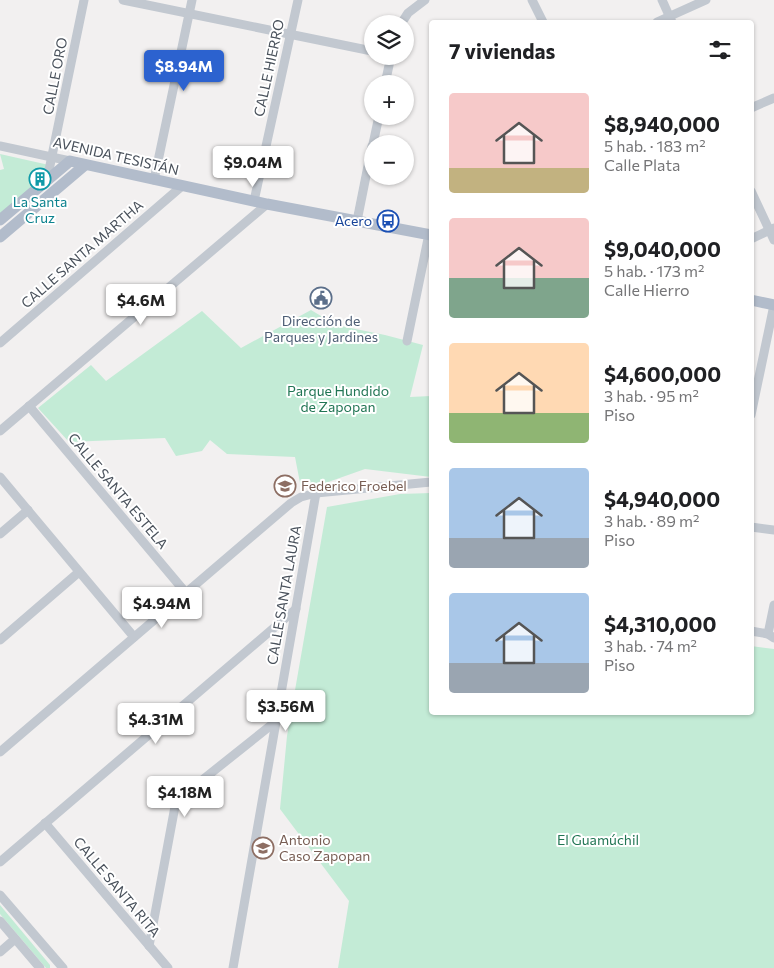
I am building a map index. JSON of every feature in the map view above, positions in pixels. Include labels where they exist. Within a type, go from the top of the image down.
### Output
[{"type":"main road","name":"AVENIDA TESISTÁN","points":[[70,161],[267,204],[429,235]]},
{"type":"main road","points":[[0,220],[70,161]]},
{"type":"main road","points":[[0,237],[85,165]]},
{"type":"main road","points":[[754,301],[774,305]]},
{"type":"street","name":"CALLE ORO","points":[[47,180],[84,0]]},
{"type":"street","points":[[124,0],[364,49]]},
{"type":"street","points":[[154,180],[192,0]]},
{"type":"street","name":"CALLE HIERRO","points":[[254,201],[298,0]]},
{"type":"street","points":[[407,15],[425,0]]},
{"type":"street","points":[[532,0],[542,20]]},
{"type":"street","points":[[662,0],[671,20],[706,0]]},
{"type":"street","points":[[754,107],[774,98]]},
{"type":"street","name":"AVENIDA TESISTÁN","points":[[0,146],[70,161]]},
{"type":"street","points":[[357,221],[365,185]]},
{"type":"street","name":"CALLE SANTA MARTHA","points":[[0,342],[182,186]]},
{"type":"street","points":[[754,196],[772,229],[774,240]]},
{"type":"street","points":[[0,431],[267,204]]},
{"type":"street","points":[[754,237],[772,229]]},
{"type":"street","points":[[408,341],[429,240]]},
{"type":"street","points":[[754,400],[774,305]]},
{"type":"street","name":"CALLE SANTA ESTELA","points":[[29,406],[186,593]]},
{"type":"street","points":[[0,477],[134,637]]},
{"type":"street","points":[[0,752],[291,503],[301,497],[316,493],[429,482]]},
{"type":"street","name":"CALLE SANTA LAURA","points":[[233,968],[316,493]]},
{"type":"street","points":[[0,534],[28,510]]},
{"type":"street","points":[[754,527],[774,530]]},
{"type":"street","points":[[0,640],[80,572]]},
{"type":"street","points":[[754,632],[771,636],[774,605]]},
{"type":"street","points":[[0,862],[296,609]]},
{"type":"street","points":[[149,946],[176,801],[275,722]]},
{"type":"street","name":"CALLE SANTA RITA","points":[[45,824],[168,968]]},
{"type":"street","points":[[0,894],[63,968]]},
{"type":"street","points":[[0,921],[40,968]]},
{"type":"street","points":[[0,952],[15,939]]},
{"type":"green space","points":[[0,154],[49,165],[43,182],[0,218],[0,170],[4,169]]},
{"type":"green space","name":"Parque Hundido de Zapopan","points":[[311,310],[336,325],[423,345],[410,397],[429,396],[429,477],[365,469],[317,486],[301,488],[295,457],[227,454],[210,440],[202,451],[176,456],[165,438],[69,442],[38,408],[91,365],[106,381],[202,311],[241,348]]},
{"type":"green space","name":"El Guamúchil","points":[[429,493],[429,715],[754,715],[754,646],[774,649],[774,968],[338,968],[349,901],[280,809],[287,736],[327,507],[400,494]]},
{"type":"green space","points":[[0,905],[50,965],[50,968],[46,968],[0,914]]},
{"type":"place","name":"La Santa Cruz","points":[[40,179]]},
{"type":"place","name":"Acero","points":[[388,221]]},
{"type":"place","name":"Dirección de Parques y Jardines","points":[[321,298]]},
{"type":"place","name":"Federico Froebel","points":[[285,486]]},
{"type":"place","name":"Antonio Caso Zapopan","points":[[263,848]]}]
